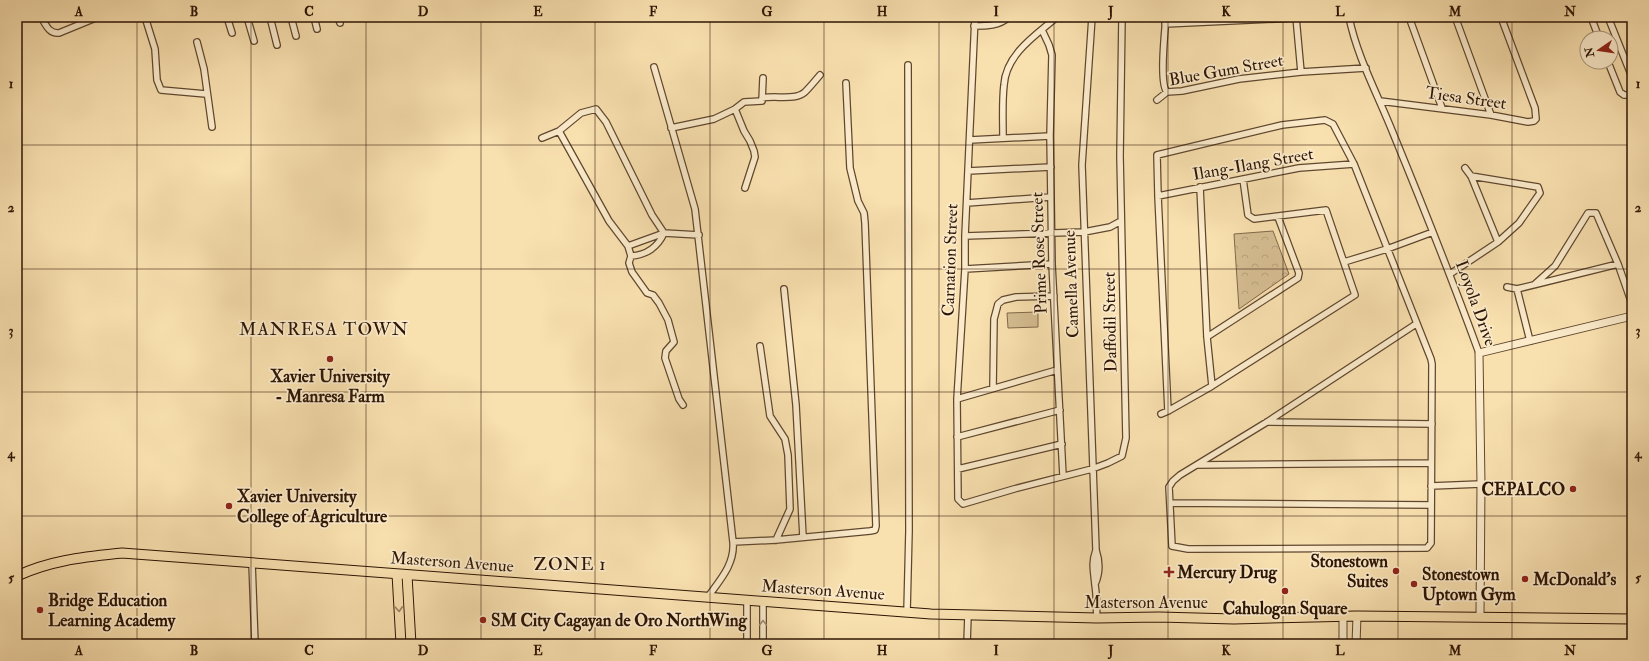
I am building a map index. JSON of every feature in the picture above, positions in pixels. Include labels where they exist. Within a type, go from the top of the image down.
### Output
[{"type":"main road","name":"Masterson Avenue","points":[[17,576],[46,564],[65,560],[122,553],[747,601],[968,615],[1234,619],[1357,616],[1632,619]]},
{"type":"main road","points":[[397,574],[401,644]]},
{"type":"main road","points":[[407,575],[411,644]]},
{"type":"street","points":[[41,17],[54,34],[98,17]]},
{"type":"street","points":[[145,17],[155,49],[157,80],[161,90],[206,94]]},
{"type":"street","points":[[227,17],[232,33]]},
{"type":"street","points":[[247,17],[254,41]]},
{"type":"street","points":[[270,17],[277,45]]},
{"type":"street","points":[[291,17],[296,36]]},
{"type":"street","points":[[314,17],[317,29]]},
{"type":"street","points":[[338,17],[340,23]]},
{"type":"street","name":"Carnation Street","points":[[961,503],[958,499],[957,399],[965,269],[965,236],[975,17]]},
{"type":"street","points":[[974,26],[995,24],[1002,22],[1009,17]]},
{"type":"street","points":[[1004,138],[1004,84],[1007,72],[1020,49],[1057,17]]},
{"type":"street","name":"Camella Avenue","points":[[1092,17],[1082,165],[1092,469],[1096,550],[1099,559],[1099,576],[1095,584],[1097,618]]},
{"type":"street","name":"Daffodil Street","points":[[961,503],[965,504],[1014,489],[1092,469],[1118,459],[1122,456],[1125,447],[1120,148],[1122,17]]},
{"type":"street","points":[[1166,17],[1163,87],[1167,92]]},
{"type":"street","name":"Loyola Drive","points":[[1349,17],[1366,68],[1450,274],[1479,353],[1481,484],[1480,617]]},
{"type":"street","points":[[1409,17],[1442,108]]},
{"type":"street","points":[[1458,17],[1457,22],[1491,115]]},
{"type":"street","name":"Tiesa Street","points":[[1380,101],[1442,108],[1528,122],[1534,121],[1536,119],[1535,108],[1501,17]]},
{"type":"street","points":[[1591,17],[1596,30]]},
{"type":"street","points":[[1608,17],[1632,77]]},
{"type":"street","points":[[1165,24],[1296,18],[1300,72]]},
{"type":"street","name":"Prime Rose Street","points":[[1042,30],[1052,55],[1050,136],[1052,264],[1064,476]]},
{"type":"street","points":[[197,42],[204,69],[206,94],[212,127]]},
{"type":"street","points":[[907,612],[909,531],[908,65]]},
{"type":"street","points":[[654,67],[695,209],[733,542],[729,566],[707,598]]},
{"type":"street","name":"Blue Gum Street","points":[[1157,100],[1167,92],[1182,91],[1239,79],[1300,72],[1366,68]]},
{"type":"street","points":[[1611,70],[1620,92],[1624,95],[1632,94]]},
{"type":"street","points":[[762,98],[797,96],[804,93],[820,76]]},
{"type":"street","points":[[671,128],[714,118],[735,109],[744,102],[760,102],[762,98],[764,78]]},
{"type":"street","points":[[733,542],[776,540],[870,531],[875,530],[876,526],[865,218],[858,201],[850,168],[846,83]]},
{"type":"street","points":[[542,138],[559,131],[581,113],[593,109],[598,111],[606,122],[652,215],[664,233]]},
{"type":"street","points":[[735,109],[750,141],[755,157],[745,188]]},
{"type":"street","points":[[1168,412],[1157,154],[1282,125],[1325,120],[1333,124],[1354,164],[1431,362],[1431,543],[1427,548],[1188,549],[1172,546],[1169,487],[1173,481],[1196,464],[1267,422],[1416,324]]},
{"type":"street","points":[[559,131],[609,221],[628,246],[631,256],[629,263],[632,272],[647,293],[653,295],[659,303],[669,324],[674,342],[666,351],[665,358],[679,399],[683,405]]},
{"type":"street","points":[[970,140],[1050,136]]},
{"type":"street","name":"Ilang-Ilang Street","points":[[1158,196],[1299,168],[1354,164]]},
{"type":"street","points":[[968,171],[1051,167]]},
{"type":"street","points":[[1465,168],[1471,176],[1498,242]]},
{"type":"street","points":[[1450,274],[1498,242],[1519,223],[1540,193],[1538,187],[1471,176]]},
{"type":"street","points":[[1161,414],[1168,412],[1212,386],[1354,297],[1355,292],[1326,210],[1278,217],[1250,218],[1248,215],[1243,179]]},
{"type":"street","points":[[1200,187],[1207,337],[1212,386]]},
{"type":"street","points":[[967,203],[1051,197]]},
{"type":"street","points":[[1535,284],[1558,263],[1588,213],[1596,214],[1618,264],[1632,304]]},
{"type":"street","points":[[1207,337],[1298,278],[1299,273],[1278,217]]},
{"type":"street","points":[[965,236],[1084,232],[1110,227],[1122,221]]},
{"type":"street","points":[[1344,262],[1387,249],[1433,232]]},
{"type":"street","points":[[628,246],[664,233],[699,235]]},
{"type":"street","points":[[631,256],[641,255],[649,251],[660,242],[664,233]]},
{"type":"street","points":[[965,269],[1052,264]]},
{"type":"street","points":[[1506,287],[1517,289],[1618,264]]},
{"type":"street","points":[[784,288],[796,405],[803,537]]},
{"type":"street","points":[[1517,289],[1530,341]]},
{"type":"street","points":[[993,388],[994,319],[998,304],[1003,300],[1012,298],[1054,296]]},
{"type":"street","points":[[1479,353],[1632,316]]},
{"type":"street","points":[[760,346],[770,416],[785,439],[788,455],[790,509],[776,540]]},
{"type":"street","points":[[957,399],[1057,370]]},
{"type":"street","points":[[957,437],[1060,410]]},
{"type":"street","points":[[1267,422],[1432,424]]},
{"type":"street","points":[[958,469],[1062,444]]},
{"type":"street","points":[[1196,464],[1430,463]]},
{"type":"street","points":[[1431,486],[1481,484]]},
{"type":"street","points":[[1170,503],[1431,505]]},
{"type":"street","points":[[252,563],[255,644]]},
{"type":"street","points":[[747,601],[747,644]]},
{"type":"street","points":[[763,602],[763,644]]},
{"type":"street","points":[[967,644],[968,615]]},
{"type":"street","points":[[1344,616],[1344,644]]},
{"type":"street","points":[[1356,644],[1357,616]]},
{"type":"green space","points":[[1273,231],[1289,274],[1239,309],[1234,234]]},
{"type":"green space","points":[[1038,312],[1038,327],[1008,328],[1007,313]]},
{"type":"place","name":"Xavier University - Manresa Farm","points":[[330,359]]},
{"type":"place","name":"CEPALCO","points":[[1573,489]]},
{"type":"place","name":"Xavier University College of Agriculture","points":[[229,506]]},
{"type":"place","name":"Stonestown Suites","points":[[1396,571]]},
{"type":"place","name":"Mercury Drug","points":[[1169,572]]},
{"type":"place","name":"McDonald's","points":[[1525,579]]},
{"type":"place","name":"Stonestown Uptown Gym","points":[[1414,584]]},
{"type":"place","name":"Cahulogan Square","points":[[1285,591]]},
{"type":"place","name":"Bridge Education Learning Academy","points":[[40,610]]},
{"type":"place","name":"SM City Cagayan de Oro NorthWing","points":[[483,620]]},
{"type":"district","name":"MANRESA TOWN","points":[[324,329]]},
{"type":"district","name":"ZONE 1","points":[[570,564]]}]
